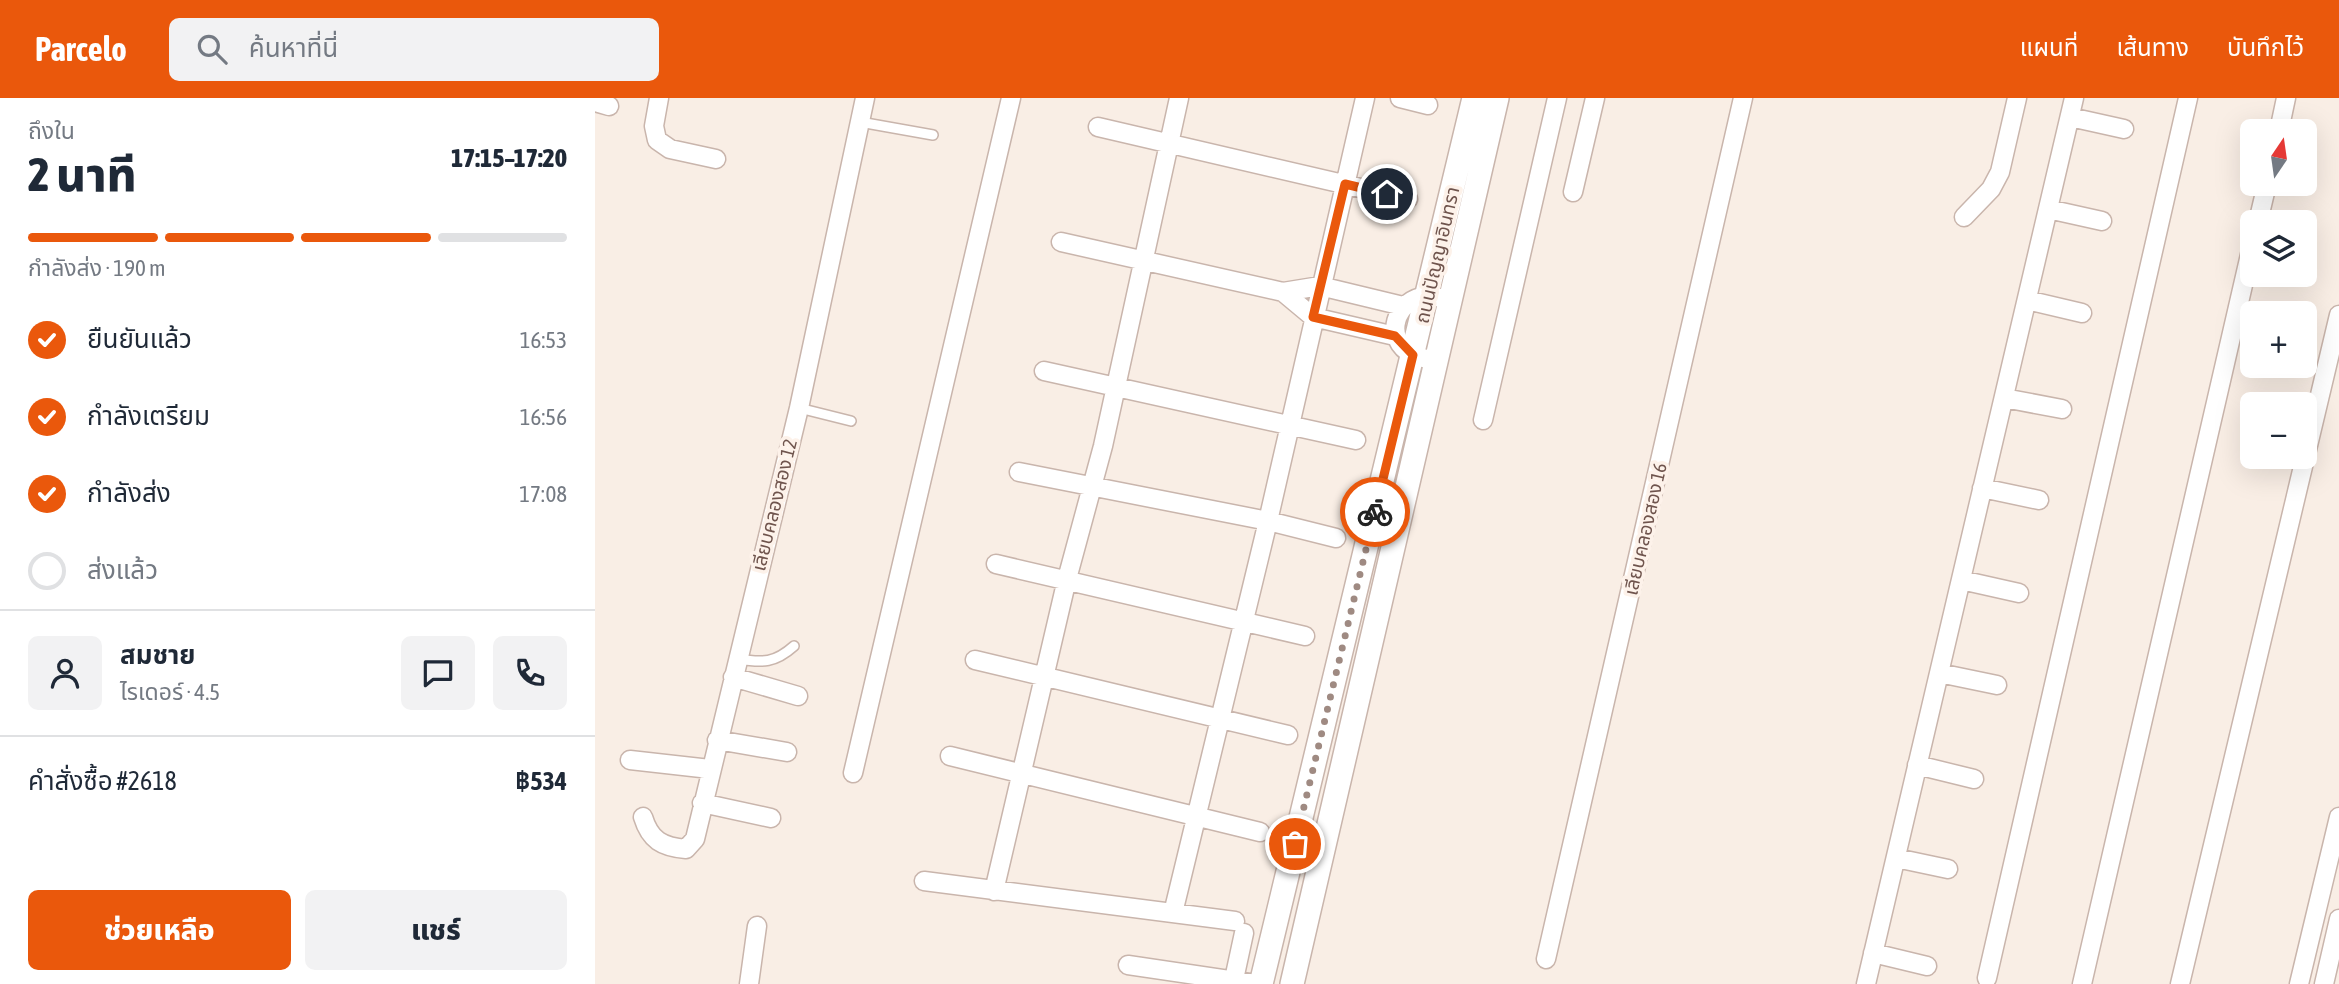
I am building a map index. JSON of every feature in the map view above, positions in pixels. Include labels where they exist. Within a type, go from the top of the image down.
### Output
[{"type":"street","points":[[659,98],[654,127],[657,140],[670,149],[716,159]]},
{"type":"street","name":"เลียบคลองสอง 12","points":[[643,817],[652,838],[674,848],[686,849],[695,839],[799,408],[865,98]]},
{"type":"street","points":[[853,773],[1011,98]]},
{"type":"street","points":[[994,891],[1115,386],[1179,98]]},
{"type":"street","points":[[1174,913],[1365,98]]},
{"type":"street","points":[[1400,98],[1428,105]]},
{"type":"street","name":"ถนนปัญญาอินทรา","points":[[1292,984],[1424,358],[1427,296],[1474,98]]},
{"type":"street","name":"ถนนปัญญาอินทรา","points":[[1259,984],[1424,358],[1449,301],[1497,98]]},
{"type":"street","points":[[1483,421],[1557,98]]},
{"type":"street","points":[[1573,192],[1595,98]]},
{"type":"street","name":"เลียบคลองสอง 16","points":[[1546,959],[1743,98]]},
{"type":"street","points":[[1964,218],[1991,190],[2000,172],[2017,98]]},
{"type":"street","points":[[1866,984],[2074,98]]},
{"type":"street","points":[[1987,978],[2188,98]]},
{"type":"street","points":[[2282,119],[2286,98]]},
{"type":"street","points":[[2070,117],[2124,129]]},
{"type":"street","points":[[1098,127],[1408,199]]},
{"type":"street","points":[[2048,209],[2102,221]]},
{"type":"street","points":[[1061,242],[1283,292],[1321,286],[1403,306],[1427,296],[1449,301]]},
{"type":"street","points":[[2082,984],[2243,287]]},
{"type":"street","points":[[1283,292],[1313,317],[1395,336],[1424,358]]},
{"type":"street","points":[[2027,300],[2082,313]]},
{"type":"street","points":[[1395,336],[1395,320],[1403,306]]},
{"type":"street","points":[[2180,984],[2339,314]]},
{"type":"street","points":[[1044,371],[1356,440]]},
{"type":"street","points":[[2004,398],[2062,409]]},
{"type":"street","points":[[1019,472],[1268,521],[1336,538]]},
{"type":"street","points":[[1982,488],[2039,499]]},
{"type":"street","points":[[996,565],[1244,619],[1305,636]]},
{"type":"street","points":[[1961,580],[2019,593]]},
{"type":"street","points":[[975,660],[1288,735]]},
{"type":"street","points":[[1939,673],[1997,685]]},
{"type":"street","points":[[733,677],[798,696]]},
{"type":"street","points":[[717,740],[787,752]]},
{"type":"street","points":[[950,756],[1196,814],[1260,832]]},
{"type":"street","points":[[630,760],[710,769]]},
{"type":"street","points":[[1917,765],[1974,779]]},
{"type":"street","points":[[702,803],[771,818]]},
{"type":"street","points":[[2299,984],[2339,817]]},
{"type":"street","points":[[1896,858],[1948,869]]},
{"type":"street","points":[[924,881],[1174,913],[1240,927],[1234,982]]},
{"type":"street","points":[[2324,984],[2339,919]]},
{"type":"street","points":[[749,984],[757,926]]},
{"type":"street","points":[[1873,953],[1927,966]]},
{"type":"street","points":[[1128,965],[1259,984]]},
{"type":"lane","points":[[860,122],[933,135]]},
{"type":"lane","points":[[799,408],[851,421]]},
{"type":"lane","points":[[737,658],[769,662],[778,660],[794,646]]},
{"type":"way so far","points":[[1295,844],[1375,512]]},
{"type":"route","points":[[1375,512],[1413,355],[1395,336],[1313,317],[1345,184],[1387,194]]}]
